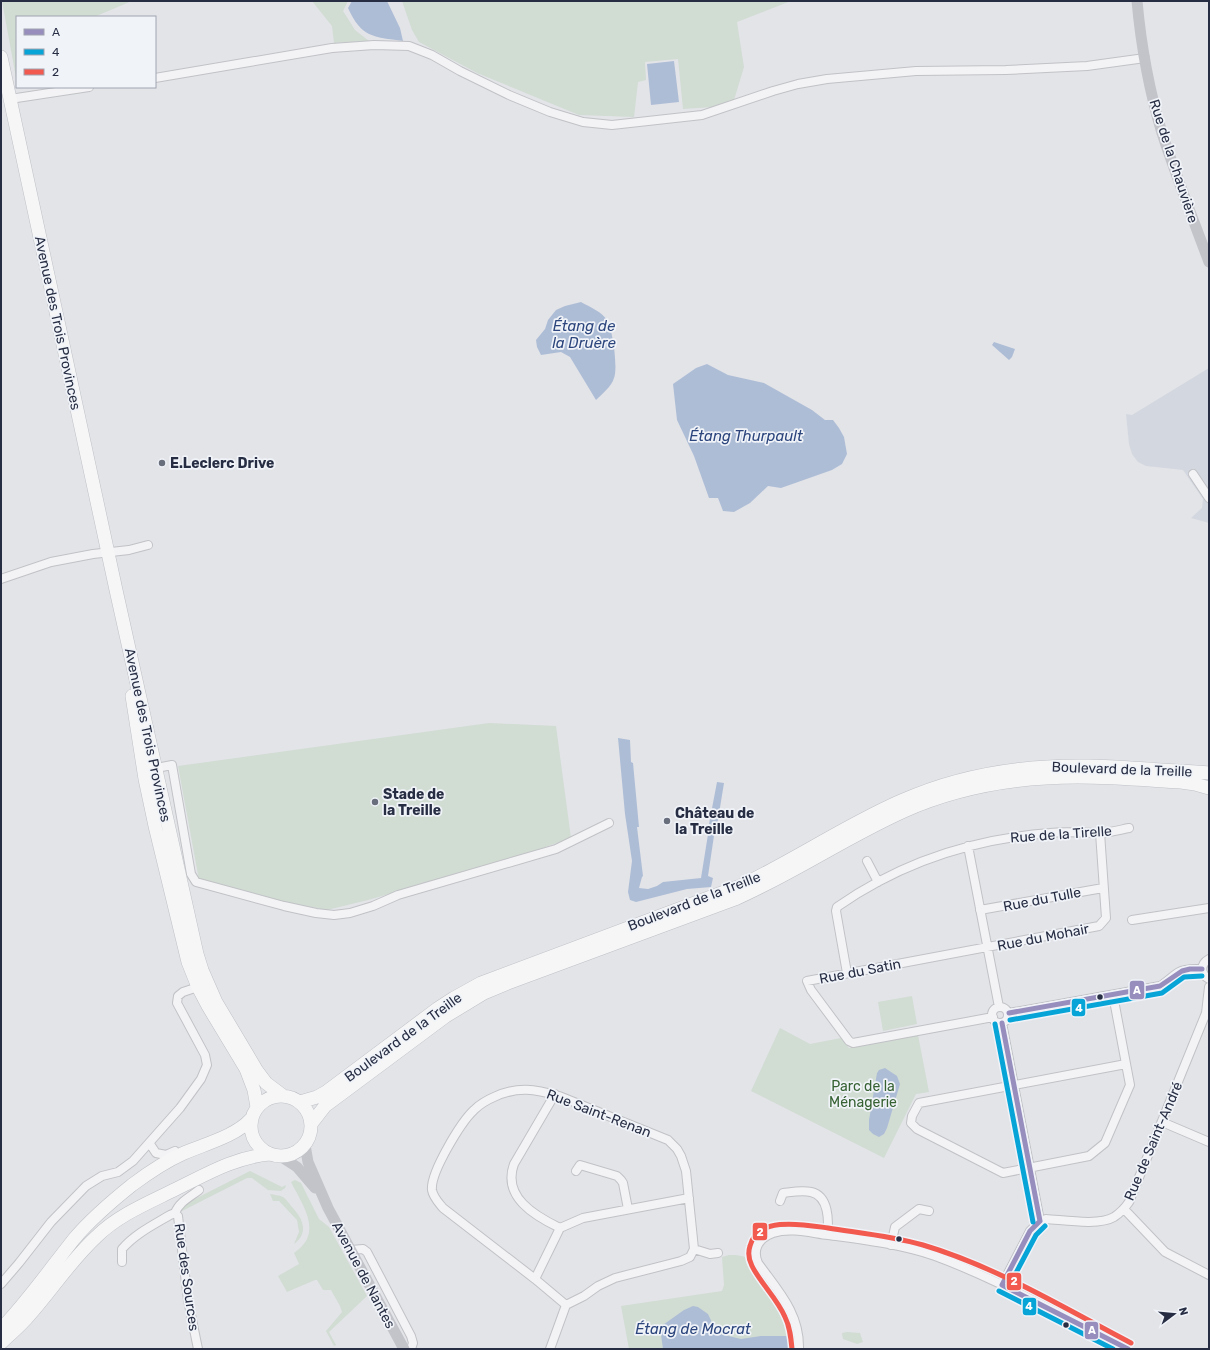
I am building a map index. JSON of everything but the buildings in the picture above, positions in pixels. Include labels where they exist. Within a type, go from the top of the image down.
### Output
[{"type":"main road","name":"Rue de la Chauvière","points":[[1137,1],[1145,58],[1162,133],[1209,262]]},
{"type":"main road","name":"Avenue des Trois Provinces","points":[[1,56],[116,590],[156,768],[174,880]]},
{"type":"main road","name":"Avenue des Trois Provinces","points":[[116,590],[145,779],[174,880]]},
{"type":"main road","name":"Boulevard de la Treille","points":[[504,979],[740,886],[880,810],[917,794],[943,785],[989,774],[1039,767],[1088,766],[1209,773]]},
{"type":"main road","name":"Boulevard de la Treille","points":[[311,1124],[325,1106],[433,1025],[481,983],[504,979],[735,899],[769,884],[867,828],[913,807],[953,793],[1019,780],[1079,777],[1181,782],[1209,788]]},
{"type":"main road","points":[[174,880],[182,918],[188,962],[198,987],[246,1069],[254,1090],[254,1113],[251,1129],[254,1139],[260,1148],[274,1155]]},
{"type":"main road","points":[[1,1343],[25,1320],[79,1254],[113,1222],[141,1206],[222,1166],[242,1159],[299,1150],[305,1145],[310,1132],[311,1124],[308,1111],[300,1102],[282,1095],[266,1083],[257,1071],[216,1002],[182,918]]},
{"type":"main road","name":"Boulevard de la Treille","points":[[300,1102],[317,1098],[458,1002]]},
{"type":"main road","points":[[1,1329],[31,1296],[75,1239],[95,1217],[131,1186],[151,1172],[182,1154],[238,1131],[254,1113],[272,1098],[282,1095]]},
{"type":"main road","name":"Avenue de Nantes","points":[[305,1145],[308,1162],[325,1201],[404,1349]]},
{"type":"main road","name":"Avenue de Nantes","points":[[274,1155],[297,1167],[325,1201]]},
{"type":"street","points":[[156,78],[332,48],[374,45],[409,46],[432,55],[460,71],[509,95],[550,112],[583,122],[612,125],[702,115],[773,91],[798,84],[827,79],[916,71],[1006,70],[1087,66],[1145,58]]},
{"type":"street","points":[[10,99],[82,88]]},
{"type":"street","points":[[1193,474],[1209,498]]},
{"type":"street","points":[[1,579],[51,562],[148,545]]},
{"type":"street","points":[[145,779],[148,769],[172,765],[191,874],[196,882],[284,906],[316,913],[334,915],[373,906],[398,895],[556,849],[609,823]]},
{"type":"street","name":"Rue de la Tirelle","points":[[847,973],[836,911],[837,907],[878,882],[928,858],[968,846],[1001,839],[1052,832],[1100,833],[1129,828]]},
{"type":"street","name":"Rue du Mohair","points":[[987,947],[1099,926],[1106,918],[1100,833]]},
{"type":"street","points":[[968,846],[999,1007]]},
{"type":"street","points":[[867,862],[878,882]]},
{"type":"street","name":"Rue du Tulle","points":[[980,910],[1103,888]]},
{"type":"street","points":[[1132,920],[1209,908]]},
{"type":"street","name":"Rue du Satin","points":[[987,947],[807,981],[814,995],[849,1041],[853,1043],[992,1017]]},
{"type":"street","points":[[1209,960],[1204,962],[1202,968],[1203,975],[1209,979]]},
{"type":"street","points":[[1009,1013],[1160,986],[1178,972],[1202,968]]},
{"type":"street","points":[[1,1284],[51,1222],[86,1186],[102,1176],[118,1172],[133,1161],[150,1144],[180,1108],[201,1079],[207,1065],[206,1055],[177,1003],[178,996],[183,992],[198,987]]},
{"type":"street","name":"Rue de Saint-André","points":[[1040,1221],[1046,1219],[1092,1222],[1105,1221],[1113,1218],[1130,1202],[1206,1013],[1209,988]]},
{"type":"street","points":[[1113,995],[1130,1085],[1105,1143],[1089,1156],[1003,1173],[917,1129],[911,1123],[912,1116],[919,1103],[1126,1064]]},
{"type":"street","points":[[1002,1023],[997,1022],[992,1017],[993,1012],[999,1007],[1004,1007],[1009,1013]]},
{"type":"street","points":[[1002,1023],[1008,1018],[1009,1013]]},
{"type":"street","points":[[1002,1023],[1040,1221],[1030,1231],[1002,1284]]},
{"type":"street","name":"Rue Saint-Renan","points":[[566,1305],[535,1279],[443,1208],[436,1199],[432,1190],[437,1168],[461,1126],[481,1104],[502,1094],[520,1089],[537,1090],[555,1094],[668,1140],[677,1149],[686,1171],[694,1249]]},
{"type":"street","points":[[555,1094],[514,1164],[511,1172],[511,1179],[513,1191],[523,1204],[550,1223],[560,1228]]},
{"type":"street","points":[[1162,1122],[1209,1142]]},
{"type":"street","points":[[150,1144],[156,1153],[166,1155],[200,1141],[213,1140]]},
{"type":"street","points":[[576,1171],[580,1165],[617,1176],[623,1183],[628,1209]]},
{"type":"street","points":[[175,1213],[177,1208],[182,1203],[199,1190]]},
{"type":"street","points":[[780,1201],[783,1193],[806,1191],[813,1192],[820,1196],[828,1209],[829,1225],[827,1235]]},
{"type":"street","points":[[535,1279],[560,1228],[583,1218],[689,1198]]},
{"type":"street","points":[[891,1245],[895,1228],[920,1209],[929,1211]]},
{"type":"street","points":[[1124,1209],[1165,1252],[1209,1275]]},
{"type":"street","name":"Rue des Sources","points":[[122,1262],[122,1249],[128,1243],[140,1232],[175,1213],[179,1218],[188,1300],[198,1349]]},
{"type":"street","points":[[799,1349],[799,1338],[794,1316],[789,1305],[758,1263],[755,1251],[764,1238],[774,1233],[788,1231],[857,1238],[933,1256],[1002,1284],[1109,1338],[1126,1349]]},
{"type":"street","points":[[351,1250],[362,1249],[367,1252],[411,1336],[413,1343],[411,1349]]},
{"type":"street","points":[[550,1349],[566,1305],[584,1296],[598,1286],[615,1278],[681,1261],[690,1257],[694,1249],[710,1254],[718,1253]]},
{"type":"street","points":[[4,1349],[13,1340],[25,1320]]},
{"type":"shaded area","points":[[1209,368],[1209,523],[1191,518],[1202,508],[1203,499],[1183,470],[1146,466],[1138,462],[1132,454],[1129,444],[1126,414],[1132,415]]},
{"type":"green space","points":[[2,1],[132,1],[96,16],[16,16],[16,78]]},
{"type":"green space","points":[[312,1],[348,1],[343,11],[355,30],[369,41],[334,43],[332,26]]},
{"type":"green space","points":[[402,1],[791,1],[737,22],[744,67],[734,100],[713,107],[683,109],[678,59],[645,62],[646,80],[638,82],[634,117],[579,115],[477,73],[419,42],[412,30]]},
{"type":"green space","name":"Stade de la Treille","points":[[489,723],[556,726],[571,838],[511,859],[368,900],[327,910],[276,900],[199,880],[178,766]]},
{"type":"green space","points":[[912,996],[917,1024],[883,1031],[878,1002]]},
{"type":"green space","name":"Parc de la Ménagerie","points":[[780,1028],[810,1044],[841,1038],[849,1048],[918,1035],[929,1092],[916,1094],[884,1158],[751,1091]]},
{"type":"green space","points":[[250,1171],[282,1187],[286,1185],[285,1188],[281,1191],[268,1190],[252,1178],[247,1178],[182,1211],[181,1206]]},
{"type":"green space","points":[[295,1180],[301,1183],[319,1219],[329,1227],[367,1296],[329,1332],[336,1345],[334,1346],[326,1331],[342,1312],[331,1290],[323,1290],[317,1280],[315,1280],[287,1292],[278,1276],[299,1264],[294,1253],[303,1245],[308,1237],[308,1219],[301,1200],[291,1182]]},
{"type":"green space","points":[[270,1194],[284,1198],[295,1210],[301,1220],[303,1225],[302,1235],[294,1244],[299,1232],[297,1220],[279,1201],[273,1201]]},
{"type":"green space","points":[[729,1255],[745,1257],[753,1264],[783,1312],[790,1330],[792,1349],[629,1349],[621,1306],[722,1291],[724,1285],[722,1257]]},
{"type":"green space","points":[[842,1333],[860,1333],[863,1342],[857,1344],[843,1339]]},
{"type":"water","points":[[352,1],[387,1],[400,28],[403,41],[376,36],[363,30],[353,18],[348,8]]},
{"type":"water","points":[[674,61],[679,102],[651,105],[647,64]]},
{"type":"water","name":"Étang de la Druère","points":[[581,302],[605,317],[613,340],[615,358],[614,378],[609,387],[596,400],[570,357],[561,352],[541,355],[537,347],[536,340],[545,329],[548,320],[556,310]]},
{"type":"water","points":[[994,342],[1015,349],[1009,360],[992,345]]},
{"type":"water","name":"Étang Thurpault","points":[[707,364],[728,375],[764,383],[812,410],[825,420],[833,420],[844,437],[847,454],[842,464],[832,470],[781,488],[768,486],[750,503],[734,512],[723,511],[718,498],[709,498],[694,456],[677,420],[673,384],[696,368]]},
{"type":"water","points":[[618,738],[630,740],[631,762],[633,763],[639,827],[637,827],[643,876],[639,888],[648,889],[663,882],[701,878],[709,828],[715,829],[708,876],[713,878],[711,887],[687,889],[636,902],[630,900],[628,892],[632,861],[625,814]]},
{"type":"water","points":[[717,782],[724,783],[717,826],[709,824]]},
{"type":"water","points":[[885,1068],[897,1076],[900,1084],[887,1128],[884,1134],[879,1137],[869,1130],[869,1120],[877,1073],[879,1070]]},
{"type":"water","name":"Étang de Mocrat","points":[[693,1306],[698,1307],[708,1314],[716,1331],[720,1334],[741,1339],[761,1336],[788,1336],[790,1339],[788,1349],[663,1349],[660,1327],[684,1310]]},
{"type":"transit line","name":"A","points":[[1009,1013],[1160,986],[1182,971],[1202,969]]},
{"type":"transit line","name":"4","points":[[1010,1020],[1162,993],[1184,977],[1202,976]]},
{"type":"transit line","name":"A","points":[[1002,1023],[1040,1221]]},
{"type":"transit line","name":"4","points":[[995,1024],[1033,1222]]},
{"type":"transit line","name":"A","points":[[1002,1285],[1030,1231],[1040,1221]]},
{"type":"transit line","name":"2","points":[[792,1349],[787,1321],[782,1310],[756,1273],[749,1256],[750,1246],[755,1236],[762,1230],[772,1226],[784,1224],[808,1225],[888,1237],[923,1245],[950,1254],[1004,1276],[1131,1343]]},
{"type":"transit line","name":"4","points":[[1008,1288],[1036,1235],[1045,1226]]},
{"type":"transit line","name":"A","points":[[1002,1285],[1128,1349]]},
{"type":"transit line","name":"4","points":[[999,1291],[1113,1349]]},
{"type":"place","name":"E.Leclerc Drive","points":[[162,463]]},
{"type":"place","name":"Stade de la Treille","points":[[375,802]]},
{"type":"place","name":"Château de la Treille","points":[[667,821]]}]
